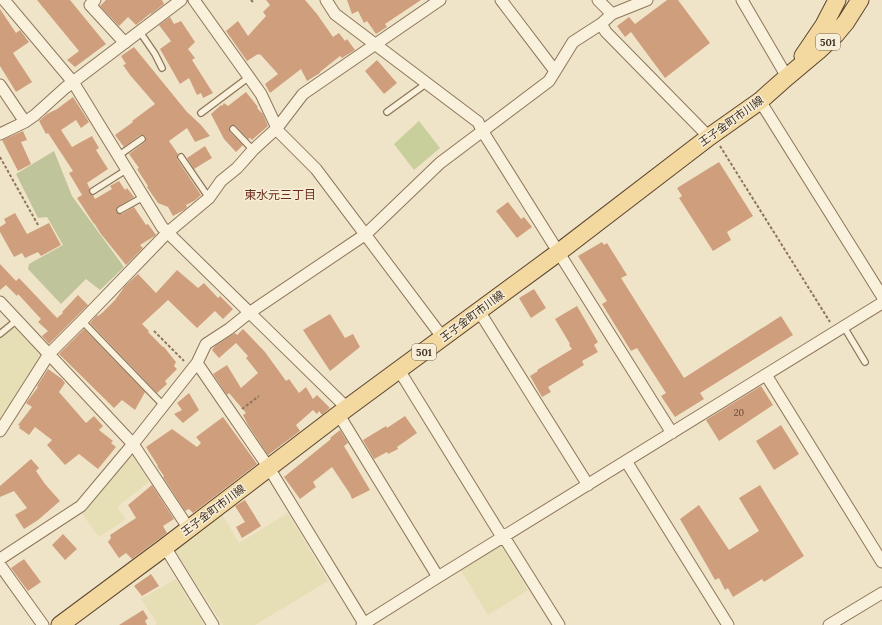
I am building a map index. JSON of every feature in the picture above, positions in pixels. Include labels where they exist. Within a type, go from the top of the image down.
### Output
[{"type":"main road","name":"王子金町市川線","points":[[787,77],[815,39],[837,0]]},
{"type":"main road","name":"王子金町市川線","points":[[60,625],[399,370],[714,140],[836,34],[846,22],[860,0]]},
{"type":"street","points":[[4,0],[73,82],[162,227],[249,313],[343,412],[438,577]]},
{"type":"street","points":[[95,0],[90,5],[125,43]]},
{"type":"street","points":[[0,134],[25,122],[35,115],[65,88],[181,0]]},
{"type":"street","points":[[194,0],[261,94],[276,128],[316,169],[443,338]]},
{"type":"street","points":[[326,0],[335,14],[478,122],[672,433]]},
{"type":"street","points":[[0,431],[49,354],[167,233],[209,198],[221,181],[237,168],[276,128],[303,94],[440,0]]},
{"type":"street","points":[[501,0],[555,71]]},
{"type":"street","points":[[598,0],[612,14]]},
{"type":"street","points":[[0,559],[81,506],[195,366],[206,344],[366,234],[440,163],[549,81],[573,42],[601,24],[612,14],[647,0]]},
{"type":"street","points":[[742,0],[787,77]]},
{"type":"street","points":[[601,24],[606,32],[714,140]]},
{"type":"street","points":[[0,85],[25,122]]},
{"type":"street","points":[[760,101],[882,296]]},
{"type":"street","points":[[0,302],[133,444],[188,529]]},
{"type":"street","points":[[195,366],[268,468],[364,624],[766,375],[838,326],[882,303]]},
{"type":"street","points":[[479,311],[588,485]]},
{"type":"street","points":[[399,370],[499,532],[504,537],[559,625]]},
{"type":"street","points":[[766,375],[882,562]]},
{"type":"street","points":[[626,461],[728,625]]},
{"type":"street","points":[[165,547],[213,625]]},
{"type":"street","points":[[0,565],[43,625]]},
{"type":"street","points":[[829,625],[882,593]]},
{"type":"lane","points":[[140,32],[155,54],[162,68]]},
{"type":"lane","points":[[201,113],[249,77]]},
{"type":"lane","points":[[387,112],[426,84]]},
{"type":"lane","points":[[233,129],[253,150]]},
{"type":"lane","points":[[118,156],[142,139]]},
{"type":"lane","points":[[181,158],[209,198]]},
{"type":"lane","points":[[93,191],[126,170]]},
{"type":"lane","points":[[120,210],[143,197]]},
{"type":"lane","points":[[0,334],[17,320]]},
{"type":"lane","points":[[82,321],[163,405]]},
{"type":"lane","points":[[838,326],[865,362]]},
{"type":"path","points":[[714,140],[838,326]]},
{"type":"path","points":[[0,157],[38,225]]},
{"type":"path","points":[[154,331],[195,366]]},
{"type":"path","points":[[232,416],[259,396]]},
{"type":"shaded area","points":[[14,325],[44,354],[0,419],[0,337]]},
{"type":"shaded area","points":[[133,455],[149,482],[117,507],[126,519],[99,537],[81,513]]},
{"type":"shaded area","points":[[288,513],[328,581],[255,625],[223,625],[176,552],[176,547],[222,514],[239,543]]},
{"type":"shaded area","points":[[500,543],[528,590],[488,615],[460,569]]},
{"type":"shaded area","points":[[176,579],[204,625],[155,625],[157,623],[141,599]]},
{"type":"green space","points":[[419,121],[440,148],[414,170],[394,144]]},
{"type":"green space","points":[[54,151],[72,196],[124,267],[100,290],[86,279],[61,304],[28,269],[29,264],[63,245],[47,217],[38,218],[16,174]]},
{"type":"building","points":[[37,0],[70,0],[106,44],[75,67],[67,60],[79,51]]},
{"type":"building","points":[[106,0],[162,0],[164,4],[136,25],[128,17],[119,26],[100,6]]},
{"type":"building","points":[[266,0],[305,0],[333,37],[339,33],[345,41],[347,39],[355,50],[342,58],[340,56],[320,73],[307,81],[301,69],[270,93],[265,84],[278,74],[260,54],[247,61],[226,31],[238,21],[248,36],[266,16],[263,12],[270,5]]},
{"type":"building","points":[[347,0],[421,0],[385,24],[387,27],[376,34],[367,21],[364,23],[358,11],[352,14]]},
{"type":"building","points":[[667,0],[678,0],[710,43],[665,78],[631,32],[625,37],[617,26],[629,17],[635,24]]},
{"type":"building","points":[[0,9],[16,33],[20,30],[29,42],[13,53],[32,82],[16,92],[0,66]]},
{"type":"building","points":[[170,17],[174,24],[181,21],[195,42],[188,49],[195,58],[192,60],[213,93],[203,98],[201,93],[197,95],[189,78],[180,84],[160,49],[171,41],[159,25]]},
{"type":"building","points":[[134,47],[187,112],[210,136],[195,142],[187,128],[169,141],[178,154],[177,159],[201,195],[186,205],[187,207],[184,210],[173,216],[168,207],[158,203],[137,169],[139,168],[129,154],[145,142],[146,137],[140,135],[124,147],[115,135],[155,104],[123,65],[126,64],[121,56]]},
{"type":"building","points":[[377,60],[397,83],[384,94],[365,71]]},
{"type":"building","points":[[246,92],[263,114],[268,126],[252,140],[250,138],[248,139],[236,126],[230,126],[230,132],[243,145],[236,152],[224,139],[211,114],[224,103],[228,106]]},
{"type":"building","points":[[73,97],[89,122],[81,128],[76,120],[61,130],[72,147],[92,136],[99,148],[96,150],[108,169],[87,183],[90,189],[89,193],[93,195],[95,199],[112,189],[110,186],[119,181],[125,190],[127,188],[134,197],[118,207],[116,210],[117,212],[122,214],[134,207],[146,225],[148,224],[156,235],[140,245],[143,248],[126,265],[101,234],[77,198],[82,195],[69,173],[73,171],[48,133],[46,134],[39,121]]},
{"type":"building","points":[[23,131],[27,140],[21,142],[31,164],[18,171],[2,140]]},
{"type":"building","points":[[205,146],[212,158],[194,169],[187,158]]},
{"type":"building","points":[[719,162],[753,216],[727,232],[731,240],[713,251],[679,198],[682,196],[677,188]]},
{"type":"building","points":[[508,202],[521,219],[524,217],[532,227],[517,238],[496,211]]},
{"type":"building","points":[[15,213],[27,234],[49,223],[61,245],[41,256],[38,252],[25,258],[22,253],[14,257],[0,232],[0,227],[6,223],[4,219]]},
{"type":"building","points":[[602,242],[604,245],[607,243],[627,275],[621,278],[684,378],[781,316],[793,335],[700,393],[704,399],[675,417],[661,396],[666,393],[637,348],[631,351],[602,304],[607,301],[578,256]]},
{"type":"building","points":[[0,264],[16,281],[19,278],[57,318],[78,295],[88,305],[49,344],[42,336],[48,331],[38,322],[41,319],[18,294],[17,296],[6,285],[0,290]]},
{"type":"building","points":[[177,270],[198,288],[204,283],[218,298],[220,296],[233,309],[223,319],[215,311],[197,328],[168,300],[142,324],[176,362],[174,366],[177,369],[165,381],[167,384],[157,393],[90,323],[115,300],[125,286],[138,274],[156,293]]},
{"type":"building","points":[[534,289],[546,308],[531,318],[519,298]]},
{"type":"building","points":[[577,306],[598,342],[594,345],[598,352],[582,361],[584,365],[548,387],[551,392],[542,397],[530,376],[538,371],[537,370],[572,349],[555,319]]},
{"type":"building","points":[[330,314],[345,338],[353,334],[360,347],[330,371],[303,330]]},
{"type":"building","points":[[84,329],[145,392],[135,410],[122,400],[114,408],[59,354]]},
{"type":"building","points":[[243,329],[265,352],[286,381],[289,379],[299,393],[306,387],[313,399],[317,395],[330,408],[322,415],[319,411],[317,414],[313,410],[296,425],[300,431],[268,455],[248,425],[243,415],[246,413],[229,393],[227,395],[213,374],[227,365],[241,388],[258,373],[246,358],[248,356],[236,343],[219,358],[212,350],[215,346],[235,333],[237,335]]},
{"type":"building","points":[[48,369],[65,383],[59,392],[86,423],[94,416],[103,426],[99,430],[113,441],[111,443],[116,447],[98,469],[79,454],[65,465],[47,445],[52,440],[35,427],[29,435],[19,428],[20,426],[18,425],[32,407],[26,403],[38,387],[37,386]]},
{"type":"building","points":[[761,386],[773,405],[719,441],[706,420]]},
{"type":"building","points":[[189,393],[199,410],[183,423],[174,414],[182,410],[177,403]]},
{"type":"building","points":[[405,416],[417,433],[397,447],[398,449],[388,454],[387,452],[374,459],[363,440],[386,426],[387,428]]},
{"type":"building","points":[[223,417],[257,464],[193,513],[189,509],[185,511],[146,447],[172,429],[197,447],[201,443],[196,437]]},
{"type":"building","points":[[781,425],[799,454],[774,470],[756,441]]},
{"type":"building","points":[[340,430],[348,443],[344,446],[370,490],[352,499],[332,467],[313,482],[316,487],[300,499],[284,477]]},
{"type":"building","points":[[31,459],[39,468],[36,471],[60,501],[38,520],[24,529],[15,515],[27,508],[14,491],[0,497],[0,486]]},
{"type":"building","points":[[152,485],[174,519],[163,526],[167,533],[132,559],[126,553],[119,558],[108,542],[111,538],[110,535],[136,518],[128,505]]},
{"type":"building","points":[[760,485],[804,556],[764,582],[762,579],[733,597],[728,588],[725,590],[719,578],[715,580],[680,519],[699,505],[729,550],[759,531],[739,498]]},
{"type":"building","points":[[245,500],[261,526],[242,538],[236,527],[245,522],[235,506]]},
{"type":"building","points":[[63,534],[77,549],[65,560],[52,545]]},
{"type":"building","points":[[24,559],[41,582],[28,591],[11,568]]},
{"type":"building","points":[[151,574],[159,586],[142,596],[134,586]]},
{"type":"building","points":[[143,610],[148,618],[145,621],[147,625],[119,625]]},
{"type":"district","name":"東水元三丁目","points":[[280,194]]}]
